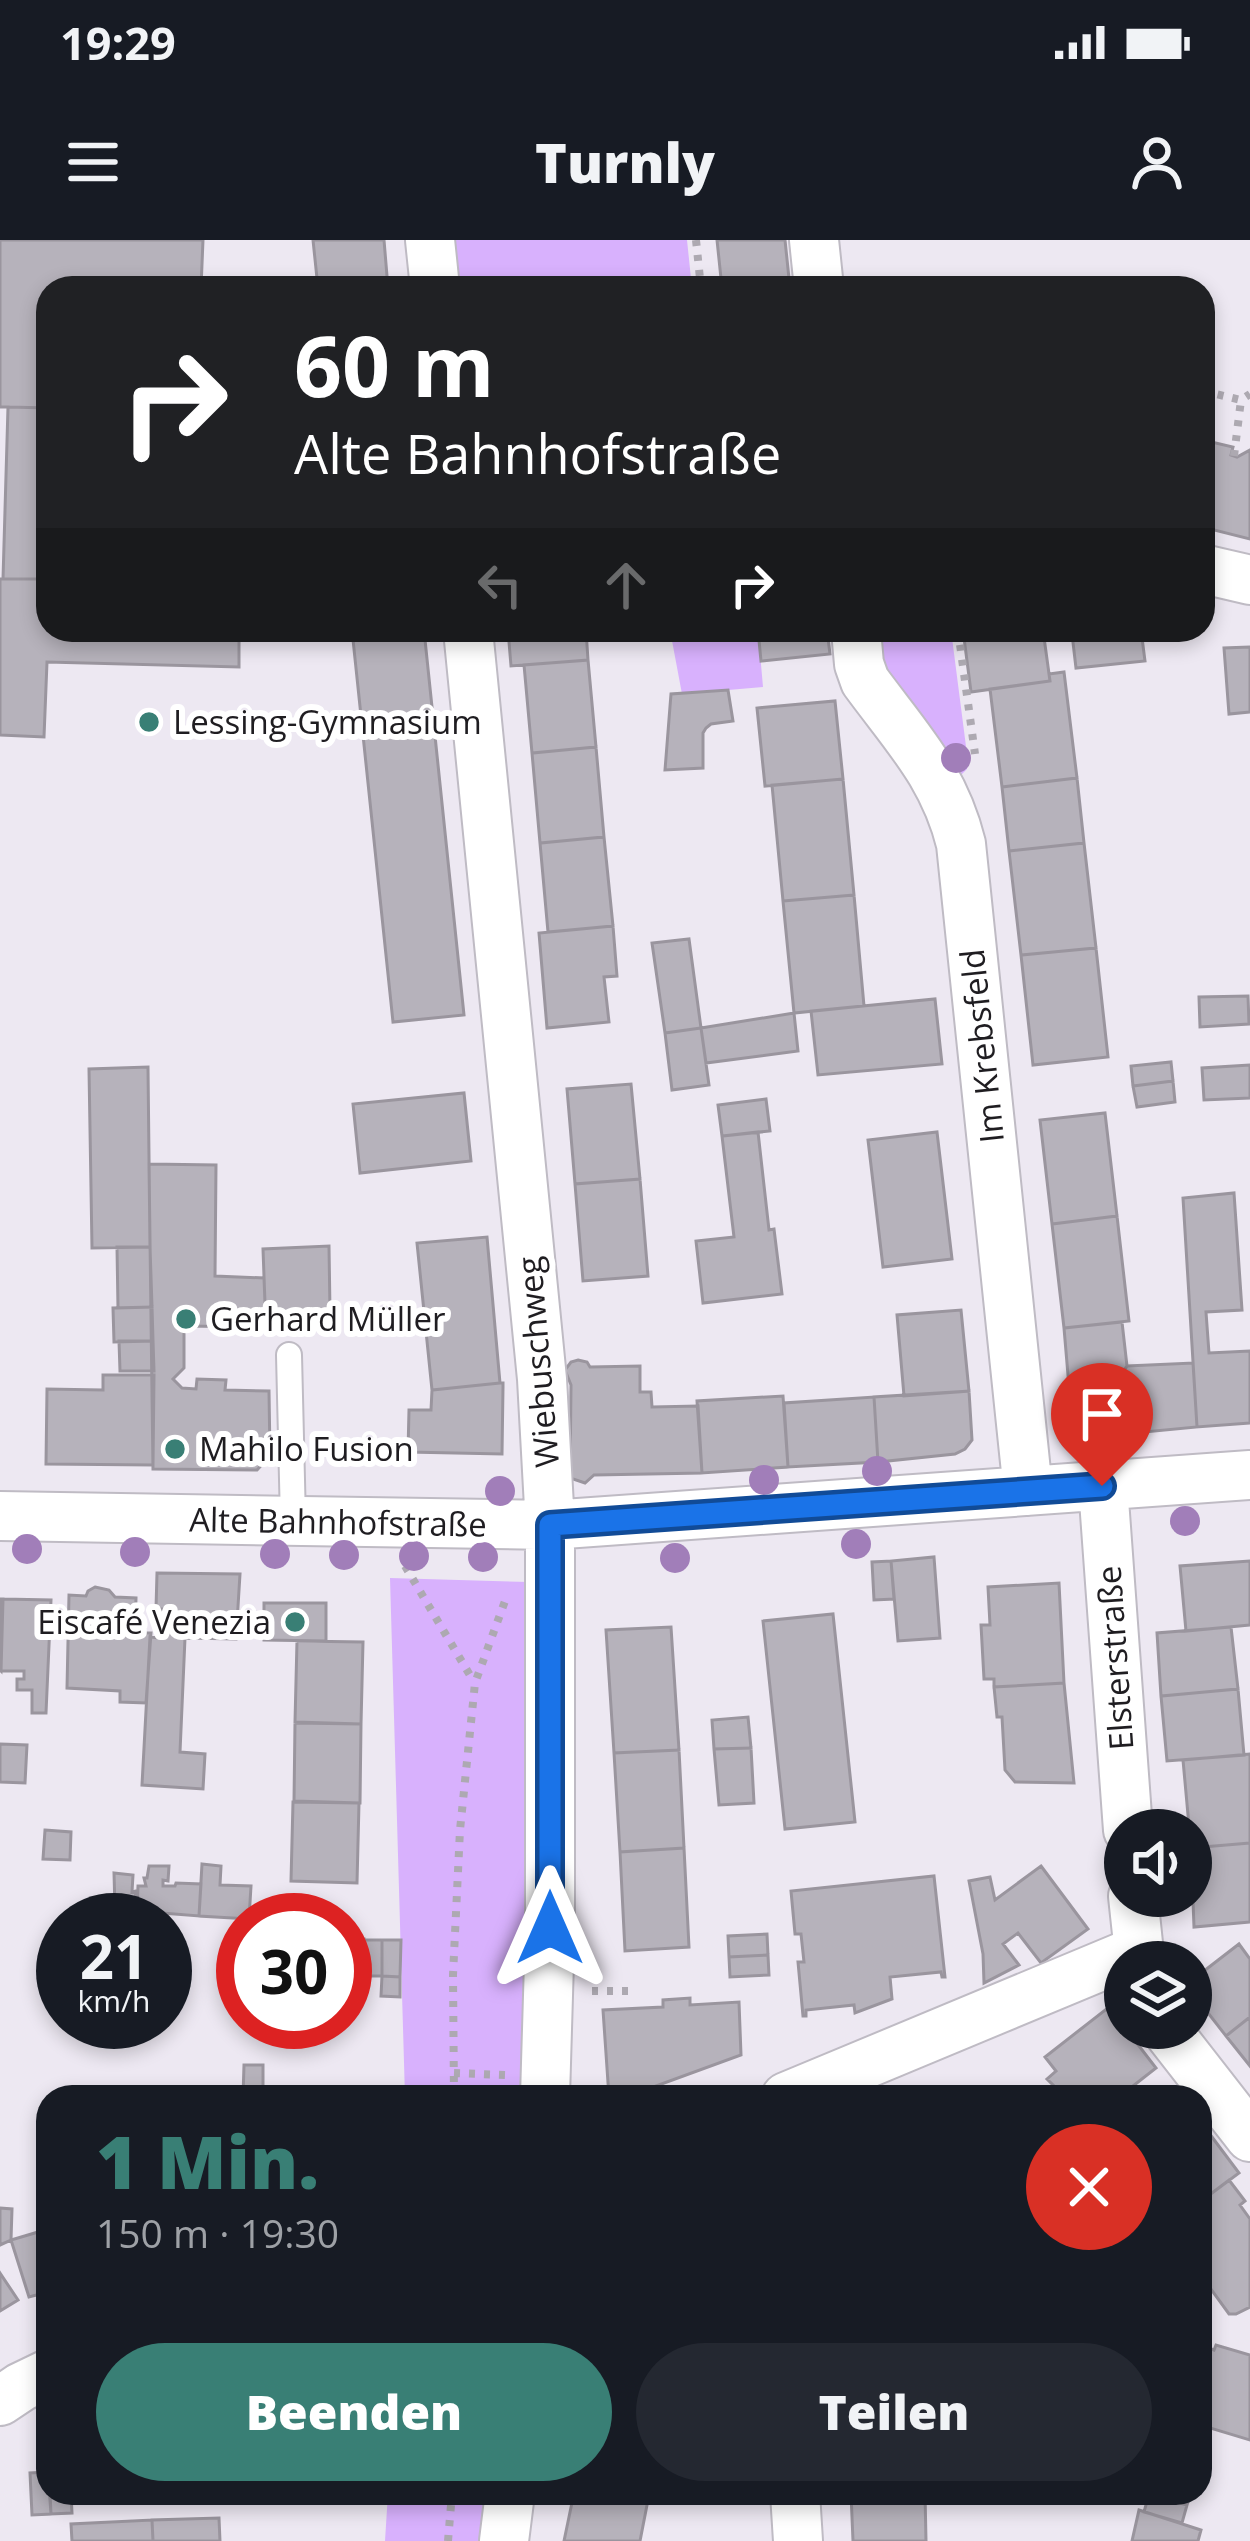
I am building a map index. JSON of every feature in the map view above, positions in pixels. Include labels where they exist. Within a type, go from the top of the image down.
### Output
[{"type":"street","points":[[430,240],[434,276]]},
{"type":"street","points":[[814,240],[818,276]]},
{"type":"street","points":[[1215,571],[1250,580]]},
{"type":"street","name":"Wiebuschweg","points":[[469,642],[542,1378],[550,1525],[545,2085]]},
{"type":"street","name":"Im Krebsfeld","points":[[857,642],[865,681],[938,780],[961,844],[1028,1491]]},
{"type":"street","name":"Alte Bahnhofstraße","points":[[0,1516],[550,1525],[1250,1475]]},
{"type":"street","name":"Elsterstraße","points":[[1102,1486],[1126,1809]]},
{"type":"street","points":[[816,2085],[1104,1971]]},
{"type":"street","points":[[1181,2049],[1209,2085]]},
{"type":"street","points":[[1212,2088],[1250,2137]]},
{"type":"street","points":[[0,2401],[36,2380]]},
{"type":"street","points":[[503,2541],[508,2505]]},
{"type":"street","points":[[796,2505],[798,2541]]},
{"type":"lane","points":[[289,1355],[293,1521]]},
{"type":"path","points":[[696,240],[700,276]]},
{"type":"path","points":[[1215,393],[1246,397],[1234,456]]},
{"type":"path","points":[[960,642],[977,770]]},
{"type":"path","points":[[380,1523],[475,1684],[460,1830],[454,2085]]},
{"type":"path","points":[[448,2541],[451,2505]]},
{"type":"shaded area","points":[[452,240],[687,240],[691,276],[456,276]]},
{"type":"shaded area","points":[[672,642],[759,642],[763,687],[682,694]]},
{"type":"shaded area","points":[[876,642],[953,642],[968,762],[961,775],[886,677]]},
{"type":"shaded area","points":[[390,1578],[529,1582],[530,2085],[405,2085]]},
{"type":"shaded area","points":[[387,2505],[490,2505],[486,2541],[385,2541]]},
{"type":"building","points":[[0,240],[203,240],[202,276],[36,276],[36,642],[239,642],[239,667],[47,662],[44,737],[0,735],[0,579],[8,407],[0,407]]},
{"type":"building","points":[[313,240],[384,240],[387,276],[317,276]]},
{"type":"building","points":[[717,240],[785,240],[789,276],[721,276]]},
{"type":"building","points":[[8,407],[36,408],[36,579],[3,579]]},
{"type":"building","points":[[1215,443],[1233,447],[1231,455],[1237,457],[1250,450],[1250,539],[1215,530]]},
{"type":"building","points":[[353,642],[425,642],[464,1015],[393,1022]]},
{"type":"building","points":[[509,642],[587,642],[588,660],[511,666]]},
{"type":"building","points":[[759,642],[828,642],[830,654],[761,661]]},
{"type":"building","points":[[965,642],[1045,642],[1050,681],[971,692]]},
{"type":"building","points":[[1073,642],[1143,642],[1145,661],[1076,668]]},
{"type":"building","points":[[1250,647],[1250,712],[1229,714],[1224,648]]},
{"type":"building","points":[[588,660],[596,747],[532,753],[524,665]]},
{"type":"building","points":[[1064,672],[1077,778],[1002,787],[990,689],[1050,681],[1049,674]]},
{"type":"building","points":[[728,690],[733,721],[706,728],[703,768],[665,770],[671,694]]},
{"type":"building","points":[[835,701],[843,779],[765,786],[757,708]]},
{"type":"building","points":[[596,747],[604,837],[540,843],[532,753]]},
{"type":"building","points":[[1077,778],[1084,843],[1009,851],[1002,787]]},
{"type":"building","points":[[843,779],[854,895],[783,901],[772,785]]},
{"type":"building","points":[[604,837],[613,926],[548,932],[540,843]]},
{"type":"building","points":[[1084,843],[1096,948],[1021,955],[1009,851]]},
{"type":"building","points":[[854,895],[864,1006],[794,1013],[783,901]]},
{"type":"building","points":[[613,926],[617,976],[604,977],[609,1022],[547,1028],[539,933]]},
{"type":"building","points":[[689,939],[701,1028],[665,1033],[652,943]]},
{"type":"building","points":[[1096,948],[1108,1057],[1033,1065],[1021,955]]},
{"type":"building","points":[[1248,996],[1249,1024],[1200,1027],[1199,997]]},
{"type":"building","points":[[935,999],[942,1064],[818,1075],[811,1011]]},
{"type":"building","points":[[794,1013],[798,1051],[706,1063],[701,1028]]},
{"type":"building","points":[[701,1028],[709,1085],[672,1090],[665,1033]]},
{"type":"building","points":[[1171,1062],[1173,1081],[1133,1086],[1131,1066]]},
{"type":"building","points":[[1250,1065],[1250,1098],[1204,1100],[1202,1068]]},
{"type":"building","points":[[148,1067],[150,1247],[92,1248],[89,1069]]},
{"type":"building","points":[[1173,1081],[1175,1102],[1137,1107],[1133,1086]]},
{"type":"building","points":[[631,1084],[640,1179],[575,1184],[567,1089]]},
{"type":"building","points":[[464,1093],[471,1161],[360,1173],[353,1104]]},
{"type":"building","points":[[766,1099],[770,1131],[722,1136],[718,1105]]},
{"type":"building","points":[[1105,1113],[1117,1216],[1052,1224],[1040,1120]]},
{"type":"building","points":[[758,1132],[782,1294],[703,1303],[696,1241],[734,1237],[722,1136]]},
{"type":"building","points":[[937,1132],[952,1259],[883,1267],[868,1140]]},
{"type":"building","points":[[149,1164],[216,1165],[215,1276],[264,1278],[266,1327],[184,1326],[184,1368],[173,1379],[182,1388],[196,1389],[197,1379],[226,1380],[225,1390],[269,1391],[270,1456],[257,1470],[153,1469]]},
{"type":"building","points":[[640,1179],[648,1276],[583,1281],[575,1184]]},
{"type":"building","points":[[1234,1193],[1242,1310],[1206,1312],[1209,1353],[1250,1351],[1250,1423],[1197,1427],[1183,1198]]},
{"type":"building","points":[[1117,1216],[1129,1321],[1064,1328],[1052,1224]]},
{"type":"building","points":[[487,1237],[500,1383],[432,1390],[417,1243]]},
{"type":"building","points":[[329,1246],[330,1311],[290,1313],[291,1330],[266,1331],[263,1249]]},
{"type":"building","points":[[117,1247],[150,1247],[152,1307],[118,1308]]},
{"type":"building","points":[[152,1307],[153,1341],[114,1342],[113,1308]]},
{"type":"building","points":[[961,1310],[969,1391],[904,1396],[897,1315]]},
{"type":"building","points":[[1122,1322],[1127,1366],[1079,1434],[1072,1422],[1064,1328]]},
{"type":"building","points":[[119,1341],[153,1341],[154,1371],[120,1371]]},
{"type":"building","points":[[578,1360],[590,1367],[640,1366],[640,1392],[651,1392],[652,1407],[698,1406],[702,1473],[594,1475],[585,1483],[570,1478],[571,1385],[565,1370]]},
{"type":"building","points":[[1193,1363],[1197,1427],[1092,1437],[1079,1434],[1127,1366]]},
{"type":"building","points":[[103,1375],[154,1375],[153,1465],[46,1464],[47,1389],[103,1390]]},
{"type":"building","points":[[503,1383],[502,1454],[408,1452],[409,1410],[431,1410],[432,1390]]},
{"type":"building","points":[[969,1391],[972,1440],[965,1449],[878,1462],[874,1397]]},
{"type":"building","points":[[783,1396],[788,1467],[702,1473],[697,1401]]},
{"type":"building","points":[[874,1397],[878,1462],[788,1467],[784,1403]]},
{"type":"building","points":[[934,1557],[940,1638],[898,1641],[891,1561]]},
{"type":"building","points":[[891,1561],[894,1599],[874,1600],[872,1562]]},
{"type":"building","points":[[1250,1561],[1250,1625],[1186,1631],[1180,1566]]},
{"type":"building","points":[[157,1573],[240,1574],[236,1639],[185,1638],[180,1752],[205,1754],[203,1789],[142,1785],[150,1637],[161,1638]]},
{"type":"building","points":[[1059,1583],[1064,1683],[994,1687],[994,1679],[984,1679],[981,1625],[990,1625],[988,1587]]},
{"type":"building","points":[[95,1587],[115,1597],[136,1598],[135,1633],[151,1633],[146,1703],[120,1702],[120,1691],[67,1688],[69,1595],[86,1596]]},
{"type":"building","points":[[3,1599],[1,1671],[0,1670]]},
{"type":"building","points":[[3,1599],[51,1600],[46,1713],[32,1713],[32,1690],[17,1690],[17,1679],[24,1679],[24,1671],[1,1671]]},
{"type":"building","points":[[264,1603],[326,1603],[326,1641],[264,1640]]},
{"type":"building","points":[[833,1614],[855,1822],[785,1829],[763,1621]]},
{"type":"building","points":[[671,1627],[679,1750],[614,1753],[606,1630]]},
{"type":"building","points":[[1231,1627],[1238,1689],[1161,1696],[1157,1633]]},
{"type":"building","points":[[297,1641],[363,1642],[361,1724],[295,1722]]},
{"type":"building","points":[[1064,1683],[1074,1783],[1015,1782],[1005,1770],[1002,1717],[997,1717],[994,1687]]},
{"type":"building","points":[[1238,1689],[1244,1755],[1167,1761],[1161,1696]]},
{"type":"building","points":[[748,1717],[751,1748],[714,1749],[712,1720]]},
{"type":"building","points":[[295,1723],[361,1724],[360,1803],[294,1801]]},
{"type":"building","points":[[0,1744],[27,1745],[25,1783],[0,1782]]},
{"type":"building","points":[[751,1748],[754,1803],[719,1805],[714,1749]]},
{"type":"building","points":[[679,1750],[684,1848],[620,1852],[614,1753]]},
{"type":"building","points":[[1250,1754],[1250,1843],[1212,1846],[1212,1809],[1187,1809],[1183,1760]]},
{"type":"building","points":[[293,1802],[359,1803],[357,1883],[291,1881]]},
{"type":"building","points":[[45,1830],[71,1832],[70,1860],[43,1859]]},
{"type":"building","points":[[1250,1843],[1250,1922],[1194,1927],[1194,1917],[1212,1917],[1212,1846]]},
{"type":"building","points":[[684,1848],[689,1947],[625,1951],[620,1852]]},
{"type":"building","points":[[202,1864],[221,1866],[220,1885],[251,1886],[251,1893],[216,1893],[216,1917],[199,1916]]},
{"type":"building","points":[[149,1866],[169,1866],[163,1886],[201,1884],[199,1916],[192,1915],[192,1893],[138,1893]]},
{"type":"building","points":[[1041,1866],[1088,1929],[1041,1963],[1018,1933],[1003,1944],[1019,1965],[984,1983],[969,1881],[990,1877],[995,1900]]},
{"type":"building","points":[[114,1873],[133,1875],[132,1892],[136,1893],[115,1893]]},
{"type":"building","points":[[934,1876],[945,1977],[941,1972],[890,1977],[892,1999],[855,2013],[854,2005],[806,2010],[803,2016],[798,1962],[804,1962],[801,1934],[795,1934],[791,1891]]},
{"type":"building","points":[[767,1934],[768,1955],[729,1957],[728,1936]]},
{"type":"building","points":[[372,1940],[382,1940],[382,1976],[372,1976]]},
{"type":"building","points":[[382,1940],[401,1940],[400,1977],[382,1976]]},
{"type":"building","points":[[1239,1944],[1250,1959],[1250,2017],[1226,2036],[1212,2018],[1212,1965]]},
{"type":"building","points":[[768,1955],[769,1975],[730,1977],[729,1957]]},
{"type":"building","points":[[382,1976],[400,1977],[400,1997],[381,1996]]},
{"type":"building","points":[[690,1998],[690,2005],[739,2002],[741,2055],[659,2085],[608,2085],[603,2010],[663,2007],[663,2000]]},
{"type":"building","points":[[1104,2011],[1104,2049],[1141,2049],[1156,2068],[1134,2085],[1053,2085],[1047,2079],[1056,2071],[1045,2057]]},
{"type":"building","points":[[1250,2017],[1250,2066],[1226,2036]]},
{"type":"building","points":[[244,2065],[263,2065],[263,2085],[243,2085]]},
{"type":"building","points":[[1212,2137],[1239,2173],[1212,2193]]},
{"type":"building","points":[[1229,2180],[1245,2201],[1240,2205],[1250,2219],[1250,2307],[1236,2314],[1229,2314],[1212,2291],[1212,2193]]},
{"type":"building","points":[[0,2208],[12,2209],[11,2240],[0,2245]]},
{"type":"building","points":[[36,2233],[36,2295],[29,2297],[11,2240]]},
{"type":"building","points":[[0,2273],[18,2300],[0,2311]]},
{"type":"building","points":[[1216,2345],[1250,2355],[1250,2440],[1212,2429],[1212,2349]]},
{"type":"building","points":[[30,2473],[36,2473],[36,2505],[50,2505],[51,2514],[32,2515]]},
{"type":"building","points":[[51,2505],[72,2505],[72,2513],[51,2514]]},
{"type":"building","points":[[572,2505],[647,2505],[640,2541],[564,2541]]},
{"type":"building","points":[[852,2505],[925,2505],[926,2541],[853,2541]]},
{"type":"building","points":[[1146,2505],[1187,2505],[1182,2523],[1144,2512]]},
{"type":"building","points":[[1139,2510],[1201,2530],[1198,2541],[1132,2541]]},
{"type":"building","points":[[219,2518],[220,2541],[153,2541],[152,2520]]},
{"type":"building","points":[[152,2520],[153,2541],[72,2541],[71,2524]]},
{"type":"place","name":"Lessing-Gymnasium","points":[[149,722]]},
{"type":"place","name":"Gerhard Müller","points":[[186,1319]]},
{"type":"place","name":"Mahilo Fusion","points":[[175,1449]]},
{"type":"place","name":"Eiscafé Venezia","points":[[295,1622]]},
{"type":"route","points":[[550,1928],[550,1525],[1102,1486]]}]
